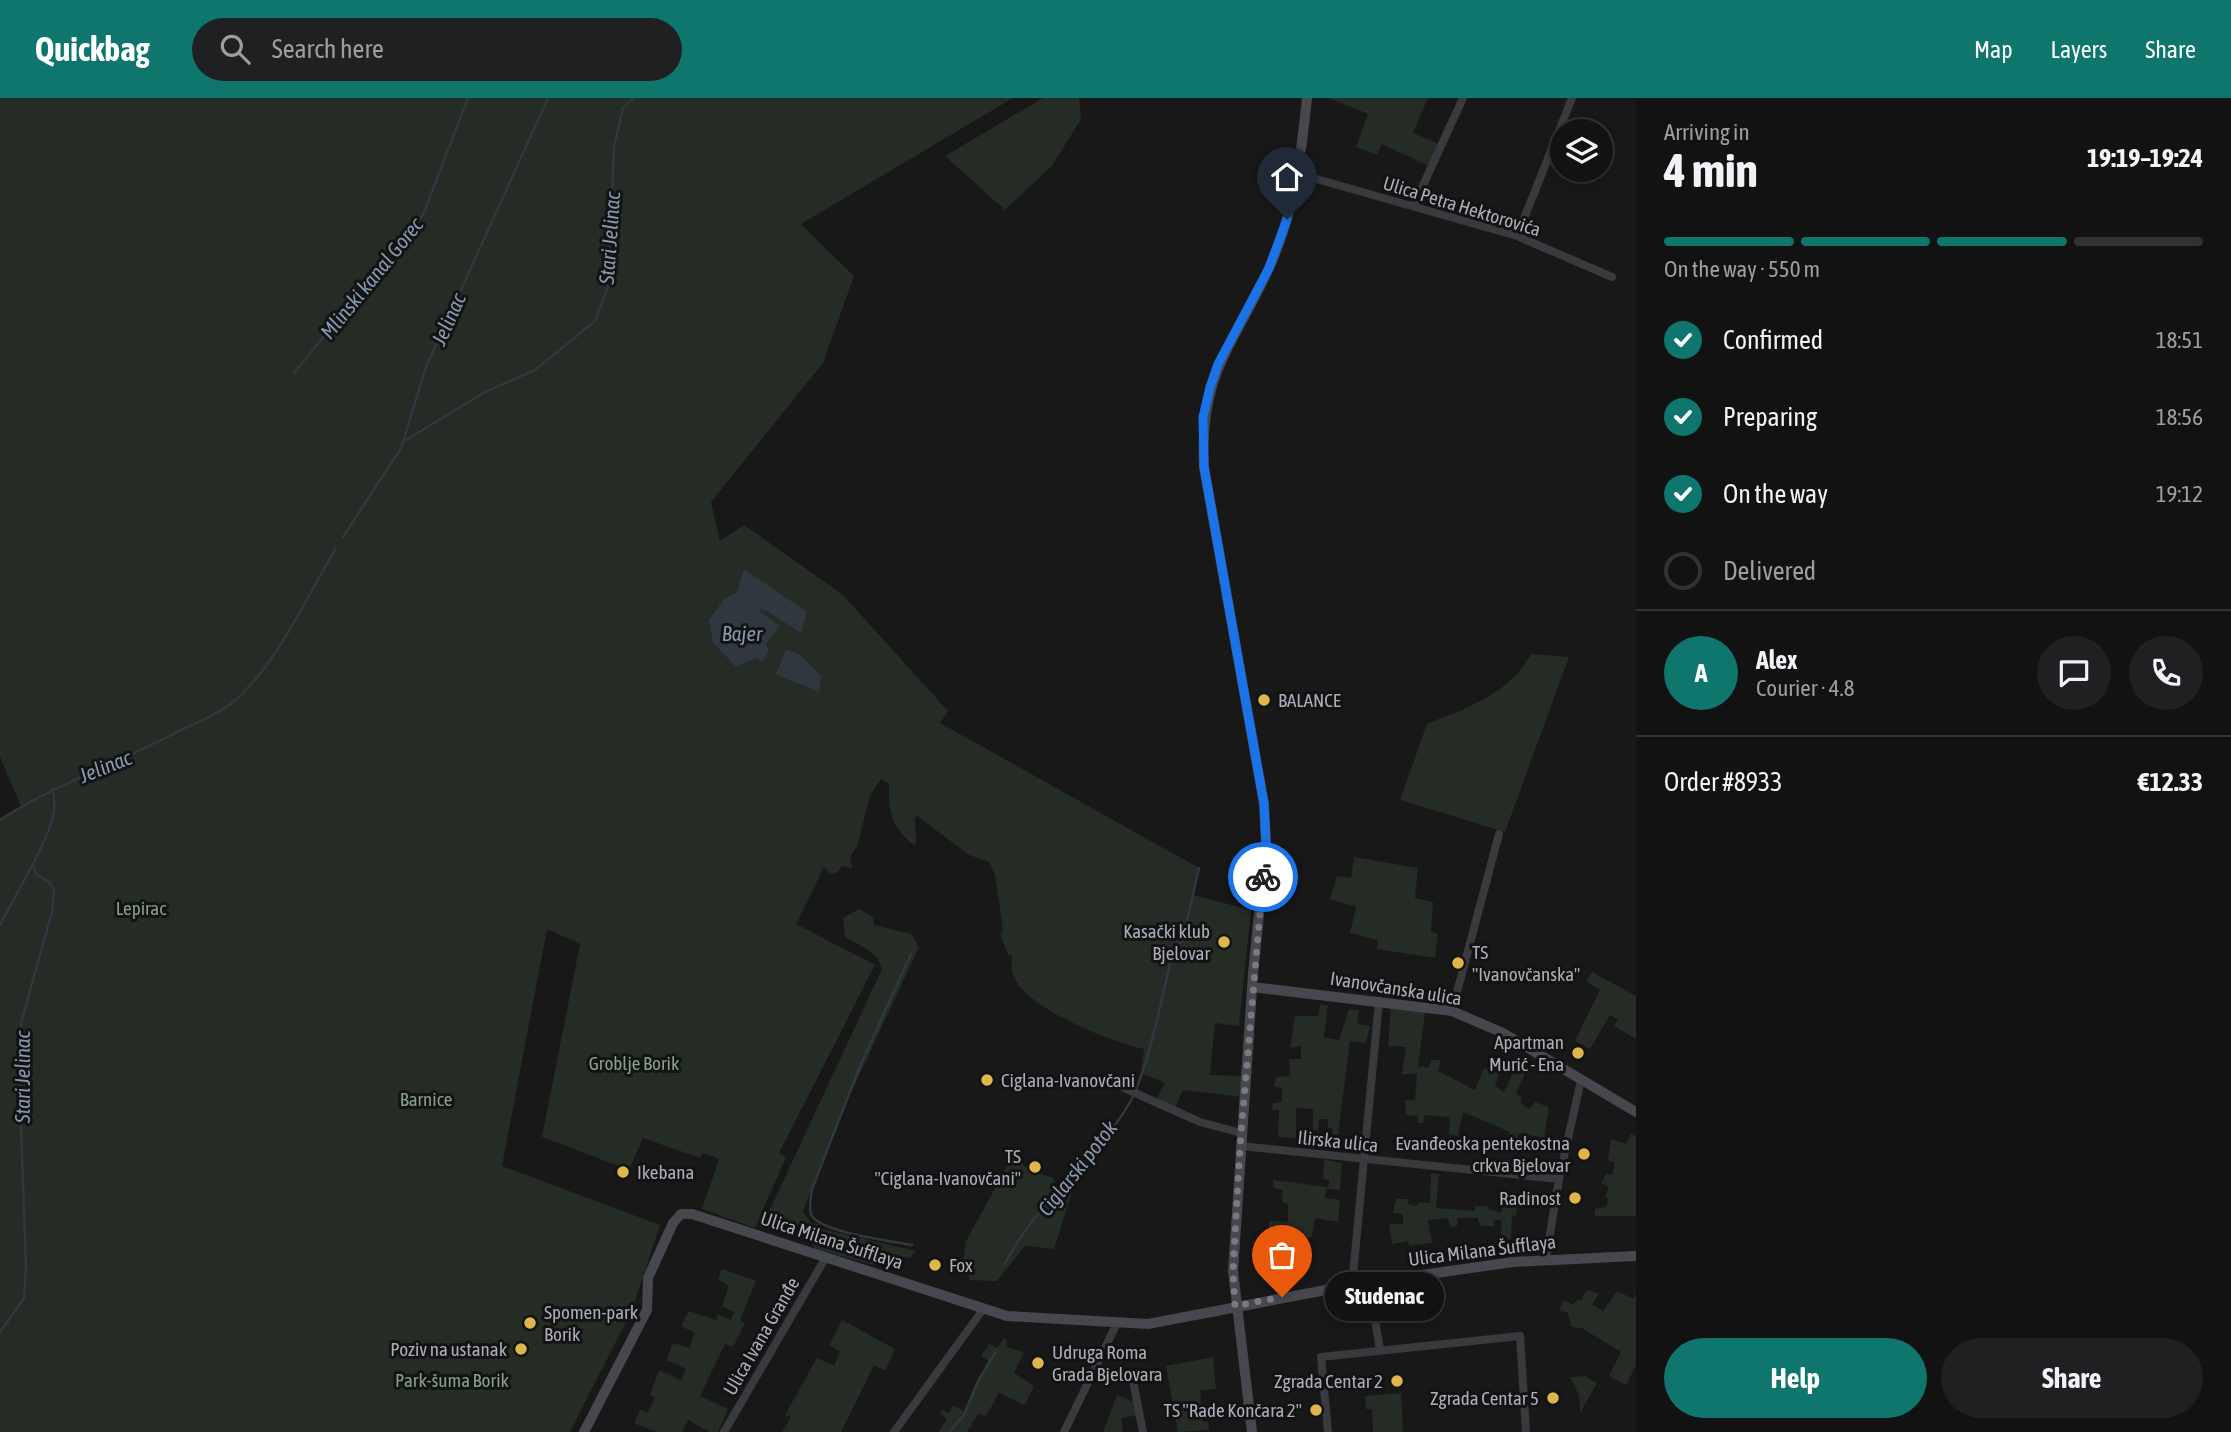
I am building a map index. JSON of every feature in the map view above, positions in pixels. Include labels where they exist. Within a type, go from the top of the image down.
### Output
[{"type":"street","points":[[1252,1432],[1235,1306],[1233,1271],[1252,987],[1266,844],[1264,804],[1204,467],[1203,417],[1218,364],[1269,268],[1299,174],[1307,98]]},
{"type":"street","points":[[1414,205],[1463,98]]},
{"type":"street","points":[[1517,236],[1572,98]]},
{"type":"street","name":"Ulica Petra Hektorovića","points":[[1299,174],[1517,236],[1612,277]]},
{"type":"street","points":[[1452,1011],[1499,834]]},
{"type":"street","name":"Ivanovčanska ulica","points":[[1252,987],[1452,1011],[1503,1033],[1636,1112]]},
{"type":"street","points":[[1352,1285],[1379,1001]]},
{"type":"street","points":[[1546,1258],[1559,1179],[1581,1080]]},
{"type":"street","points":[[1124,1088],[1200,1122],[1241,1133]]},
{"type":"street","name":"Ilirska ulica","points":[[1240,1146],[1559,1179]]},
{"type":"street","name":"Ulica Milana Šufflaya","points":[[584,1432],[647,1310],[648,1279],[673,1223],[681,1214],[692,1214],[1013,1317],[1118,1323],[1147,1324],[1352,1285],[1546,1258],[1636,1256]]},
{"type":"street","name":"Ulica Ivana Granđe","points":[[724,1432],[826,1257]]},
{"type":"street","points":[[1369,1283],[1380,1350]]},
{"type":"street","points":[[894,1432],[984,1308]]},
{"type":"street","points":[[1064,1432],[1118,1323]]},
{"type":"street","points":[[1328,1432],[1321,1357],[1520,1336],[1526,1432]]},
{"type":"street","points":[[1135,1386],[1143,1432]]},
{"type":"green space","points":[[0,98],[1013,98],[801,224],[854,276],[823,363],[711,502],[720,541],[744,525],[842,594],[948,711],[940,723],[1199,868],[1193,895],[1251,910],[1239,1026],[1215,1023],[1210,1075],[1245,1076],[1243,1097],[1183,1090],[1173,1112],[1154,1104],[1165,1083],[1141,1073],[1144,1049],[1090,1031],[1048,1010],[1031,997],[1018,984],[1012,971],[1012,954],[1009,956],[1000,935],[1003,930],[995,875],[989,862],[969,855],[916,815],[915,846],[896,826],[889,803],[889,784],[881,779],[870,796],[857,847],[850,857],[852,868],[842,866],[837,873],[830,874],[824,867],[796,924],[875,965],[779,1153],[786,1157],[755,1228],[702,1209],[719,1159],[703,1153],[700,1158],[643,1138],[629,1170],[542,1137],[580,944],[547,929],[502,1166],[660,1225],[632,1310],[570,1432],[0,1432],[0,820],[21,806],[0,757]]},
{"type":"green space","points":[[1043,98],[1079,98],[1081,119],[1052,166],[1005,210],[945,156]]},
{"type":"green space","points":[[1329,98],[1428,98],[1413,133],[1441,145],[1431,167],[1382,144],[1377,155],[1356,147],[1368,114]]},
{"type":"green space","points":[[1531,654],[1569,657],[1505,832],[1400,800],[1427,724],[1499,690],[1522,668]]},
{"type":"green space","points":[[1354,857],[1418,868],[1415,898],[1433,902],[1431,932],[1438,934],[1435,958],[1377,949],[1378,940],[1350,933],[1356,907],[1330,899],[1337,876],[1351,878]]},
{"type":"green space","points":[[859,909],[873,917],[874,925],[911,934],[919,947],[844,1108],[803,1211],[811,1223],[819,1224],[822,1229],[916,1251],[910,1258],[902,1257],[897,1265],[874,1265],[815,1249],[811,1240],[790,1235],[788,1221],[767,1216],[882,969],[872,954],[845,937],[843,918]]},
{"type":"green space","points":[[1592,972],[1636,996],[1636,1039],[1614,1026],[1618,1020],[1610,1015],[1590,1049],[1575,1041],[1600,990],[1586,981]]},
{"type":"green space","points":[[1320,1004],[1328,1005],[1324,1037],[1339,1040],[1349,1009],[1359,1010],[1357,1024],[1370,1026],[1366,1043],[1350,1041],[1337,1142],[1331,1142],[1333,1129],[1328,1127],[1328,1119],[1319,1119],[1318,1131],[1313,1130],[1313,1109],[1296,1108],[1296,1138],[1278,1137],[1279,1110],[1272,1110],[1273,1103],[1282,1102],[1282,1088],[1274,1086],[1276,1077],[1290,1076],[1289,1059],[1301,1059],[1301,1046],[1290,1048],[1295,1016],[1318,1016]]},
{"type":"green space","points":[[1391,1006],[1425,1012],[1418,1066],[1429,1068],[1431,1060],[1441,1060],[1438,1071],[1475,1090],[1484,1068],[1499,1073],[1495,1086],[1504,1092],[1513,1073],[1517,1075],[1522,1066],[1527,1069],[1516,1093],[1522,1098],[1520,1103],[1530,1109],[1535,1102],[1549,1107],[1544,1138],[1519,1133],[1517,1139],[1508,1137],[1510,1132],[1463,1112],[1458,1136],[1449,1134],[1450,1117],[1425,1115],[1423,1123],[1418,1123],[1418,1116],[1406,1115],[1405,1100],[1415,1100],[1417,1074],[1402,1074],[1406,1047],[1388,1046]]},
{"type":"green space","points":[[1631,1134],[1636,1136],[1636,1216],[1595,1216],[1595,1209],[1606,1207],[1609,1199],[1605,1197],[1609,1187],[1601,1183],[1606,1174],[1612,1175],[1615,1163],[1608,1160],[1611,1139],[1626,1144]]},
{"type":"green space","points":[[1012,1157],[1032,1171],[1054,1178],[1056,1191],[1072,1192],[1054,1249],[1025,1246],[997,1281],[970,1280],[963,1262],[966,1241]]},
{"type":"green space","points":[[1324,1160],[1342,1163],[1340,1190],[1326,1189],[1325,1198],[1340,1200],[1338,1222],[1315,1218],[1312,1237],[1302,1239],[1302,1248],[1287,1249],[1288,1230],[1269,1228],[1269,1221],[1288,1222],[1288,1204],[1282,1202],[1283,1190],[1274,1188],[1273,1180],[1328,1187],[1330,1180],[1323,1179]]},
{"type":"green space","points":[[1431,1173],[1439,1174],[1436,1208],[1475,1211],[1475,1206],[1487,1206],[1501,1213],[1505,1199],[1519,1199],[1516,1216],[1512,1215],[1511,1239],[1502,1240],[1501,1220],[1494,1220],[1494,1226],[1480,1226],[1478,1218],[1457,1218],[1457,1226],[1450,1227],[1448,1218],[1428,1220],[1432,1243],[1409,1246],[1408,1241],[1392,1244],[1389,1224],[1403,1224],[1403,1214],[1393,1213],[1396,1199],[1409,1199],[1408,1204],[1416,1206],[1418,1202],[1430,1203]]},
{"type":"green space","points":[[722,1269],[756,1281],[740,1320],[745,1323],[733,1347],[725,1344],[700,1396],[728,1409],[718,1432],[710,1432],[688,1420],[682,1432],[656,1432],[634,1423],[640,1410],[648,1412],[655,1398],[650,1395],[659,1370],[681,1380],[686,1369],[666,1360],[673,1343],[689,1348],[695,1333],[681,1326],[689,1311],[716,1320],[718,1314],[731,1320],[734,1312],[722,1306],[729,1286],[718,1279]]},
{"type":"green space","points":[[1587,1290],[1599,1294],[1592,1304],[1603,1311],[1617,1291],[1633,1299],[1636,1294],[1636,1365],[1626,1385],[1609,1376],[1621,1352],[1582,1328],[1571,1327],[1568,1313],[1559,1310],[1564,1300],[1573,1305],[1578,1299],[1581,1300]]},
{"type":"green space","points":[[842,1320],[895,1349],[885,1371],[874,1365],[841,1432],[782,1432],[791,1417],[785,1415],[817,1358],[834,1366],[840,1352],[829,1345]]},
{"type":"green space","points":[[1004,1338],[1007,1340],[1006,1347],[1024,1352],[1014,1373],[1034,1386],[1025,1405],[999,1393],[986,1416],[978,1414],[967,1432],[939,1432],[947,1419],[940,1414],[942,1410],[949,1413],[953,1405],[965,1412],[978,1381],[990,1362],[981,1356],[989,1344],[997,1348]]},
{"type":"green space","points":[[1213,1357],[1216,1389],[1200,1391],[1203,1421],[1208,1422],[1209,1430],[1178,1432],[1166,1366]]},
{"type":"green space","points":[[1585,1376],[1597,1383],[1580,1413],[1579,1395],[1570,1377]]},
{"type":"green space","points":[[1401,1393],[1403,1432],[1373,1432],[1372,1409],[1366,1409],[1365,1396]]},
{"type":"green space","points":[[1117,1395],[1138,1404],[1140,1415],[1121,1418],[1123,1432],[1103,1432]]},
{"type":"water","name":"Bajer","points":[[744,569],[807,612],[801,633],[767,611],[758,610],[779,626],[766,644],[769,651],[762,662],[756,658],[736,667],[713,643],[709,620],[725,598],[737,592]]},
{"type":"water","points":[[786,650],[799,654],[821,676],[819,692],[776,674]]},
{"type":"waterway","name":"Mlinski kanal Gorec","points":[[294,373],[423,215],[468,98]]},
{"type":"waterway","name":"Jelinac","points":[[343,537],[401,448],[426,367],[548,98]]},
{"type":"waterway","name":"Stari Jelinac","points":[[403,442],[485,392],[535,370],[595,321],[608,287],[614,146],[623,108],[633,98]]},
{"type":"waterway","name":"Jelinac","points":[[0,820],[44,795],[208,718],[233,702],[249,687],[277,650],[336,548]]},
{"type":"waterway","name":"Stari Jelinac","points":[[0,1332],[24,1298],[26,1268],[19,1070],[21,1023],[52,912],[54,891],[49,882],[36,874],[33,864],[53,818],[52,789]]},
{"type":"waterway","points":[[0,925],[33,864]]},
{"type":"waterway","name":"Ciglarski potok","points":[[1005,1264],[1033,1220],[1101,1143],[1130,1102],[1150,1048],[1174,947],[1182,942],[1199,868]]},
{"type":"waterway","points":[[911,954],[860,1066],[812,1189],[810,1206],[812,1216],[819,1222],[843,1232],[912,1245]]},
{"type":"waterway","name":"Ciglarski potok","points":[[949,1432],[964,1415],[978,1381],[995,1353]]},
{"type":"way so far","points":[[1263,877],[1240,1146],[1233,1271],[1235,1306],[1282,1297]]},
{"type":"place","name":"BALANCE","points":[[1264,700]]},
{"type":"place","name":"Kasački klub Bjelovar","points":[[1224,942]]},
{"type":"place","name":"TS \"Ivanovčanska\"","points":[[1458,963]]},
{"type":"place","name":"Apartman Murić - Ena","points":[[1578,1053]]},
{"type":"place","name":"Ciglana-Ivanovčani","points":[[987,1080]]},
{"type":"place","name":"Evanđeoska pentekostna crkva Bjelovar","points":[[1584,1154]]},
{"type":"place","name":"TS \"Ciglana-Ivanovčani\"","points":[[1035,1167]]},
{"type":"place","name":"Ikebana","points":[[623,1172]]},
{"type":"place","name":"Radinost","points":[[1575,1198]]},
{"type":"place","name":"Fox","points":[[935,1265]]},
{"type":"place","name":"Studenac","points":[[1282,1297]]},
{"type":"place","name":"Spomen-park Borik","points":[[530,1323]]},
{"type":"place","name":"Poziv na ustanak","points":[[521,1349]]},
{"type":"place","name":"Udruga Roma Grada Bjelovara","points":[[1038,1363]]},
{"type":"place","name":"Zgrada Centar 2","points":[[1397,1381]]},
{"type":"place","name":"Zgrada Centar 5","points":[[1553,1398]]},
{"type":"place","name":"TS \"Rade Končara 2\"","points":[[1316,1410]]},
{"type":"route","points":[[1263,877],[1266,844],[1264,804],[1204,467],[1202,437],[1205,405],[1218,364],[1269,268],[1287,219]]},
{"type":"park label","name":"Lepirac","points":[[141,908]]},
{"type":"park label","name":"Groblje Borik","points":[[634,1063]]},
{"type":"park label","name":"Barnice","points":[[426,1099]]},
{"type":"park label","name":"Park-šuma Borik","points":[[452,1380]]}]
